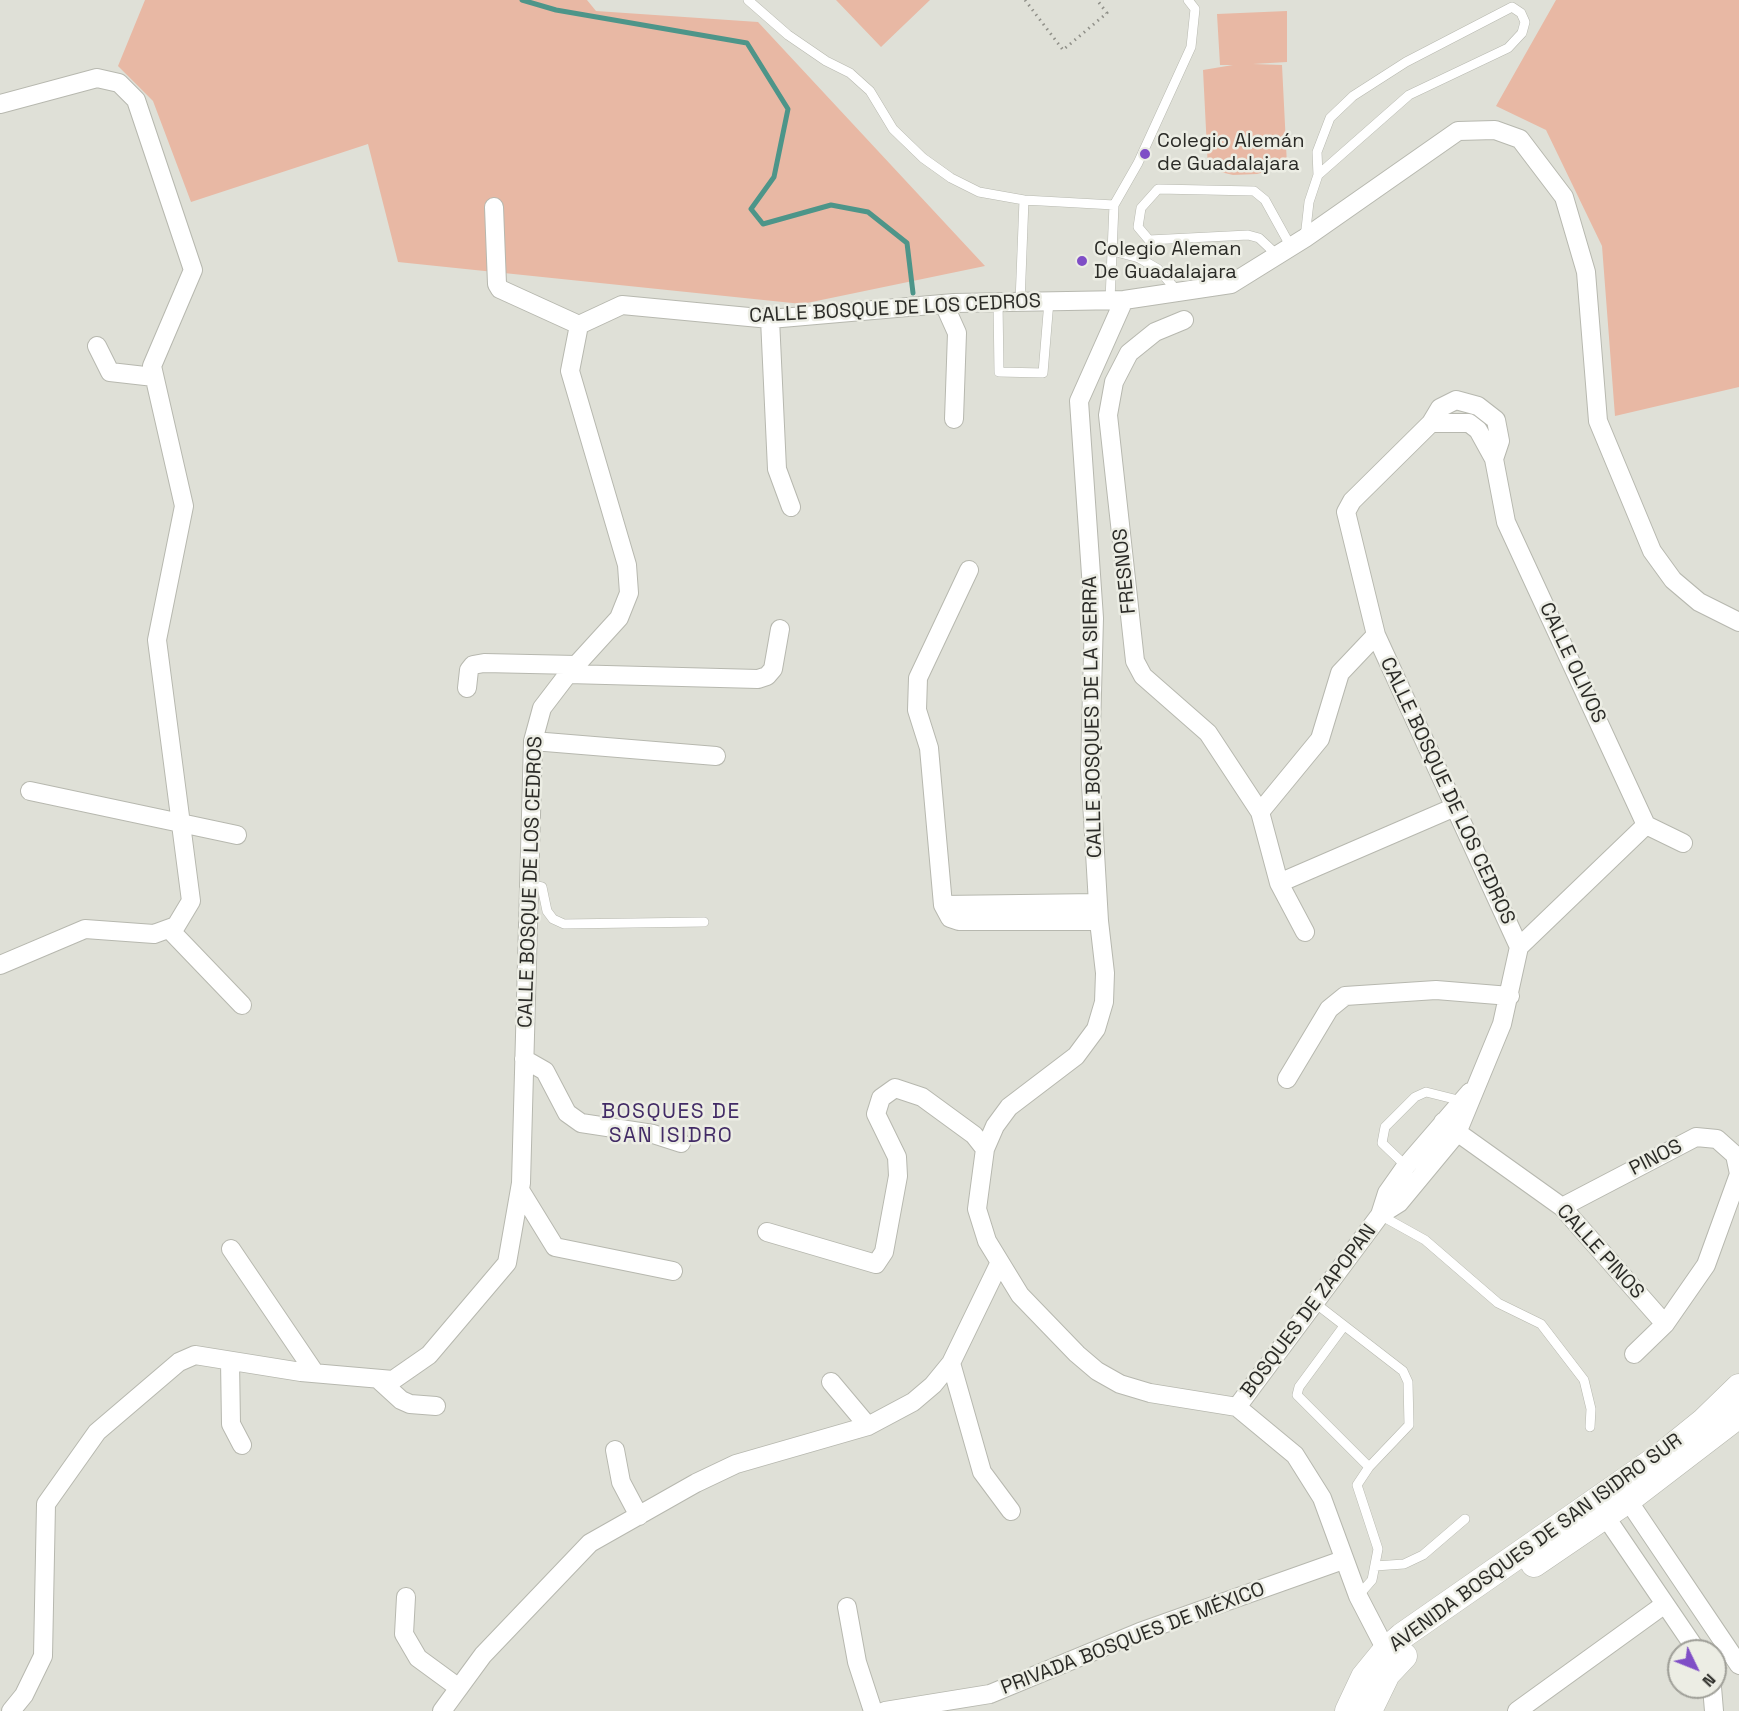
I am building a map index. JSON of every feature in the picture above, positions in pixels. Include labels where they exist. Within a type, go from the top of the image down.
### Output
[{"type":"main road","name":"AVENIDA BOSQUES DE SAN ISIDRO SUR","points":[[1623,1493],[1739,1387]]},
{"type":"main road","name":"AVENIDA BOSQUES DE SAN ISIDRO SUR","points":[[1348,1711],[1364,1677],[1599,1508],[1739,1415]]},
{"type":"main road","name":"AVENIDA BOSQUES DE SAN ISIDRO SUR","points":[[1369,1711],[1387,1674],[1392,1656]]},
{"type":"street","points":[[0,104],[97,78],[119,83],[136,100],[193,270],[190,282],[155,353],[152,366],[184,506],[157,640],[191,901],[176,926],[169,929],[154,934],[85,930],[0,965]]},
{"type":"street","name":"CALLE BOSQUE DE LOS CEDROS","points":[[11,1711],[24,1695],[43,1656],[46,1504],[97,1432],[179,1362],[195,1355],[315,1373],[393,1380],[429,1355],[507,1263],[520,1190],[533,741],[543,708],[572,669],[618,618],[629,593],[627,565],[570,371],[579,325],[622,305],[770,320],[944,303],[1117,300],[1231,284],[1291,246],[1458,132],[1495,130],[1521,139],[1563,197],[1586,272],[1598,421],[1652,551],[1673,580],[1699,603],[1739,622]]},
{"type":"street","points":[[494,207],[497,284],[500,289],[579,325]]},
{"type":"street","name":"CALLE BOSQUES DE LA SIERRA","points":[[1117,300],[1080,400],[1094,618],[1090,767],[1098,912],[1105,973],[1104,1002],[1096,1029],[1076,1056],[1008,1107],[994,1126],[985,1149],[977,1209],[987,1241],[1020,1295],[1097,1371],[1120,1384],[1150,1393],[1237,1407],[1277,1438],[1308,1471],[1322,1498],[1358,1596],[1392,1656]]},
{"type":"street","points":[[944,303],[957,333],[954,419]]},
{"type":"street","points":[[770,320],[777,469],[791,507]]},
{"type":"street","name":"FRESNOS","points":[[1184,320],[1155,332],[1129,353],[1114,382],[1108,415],[1135,661],[1143,676],[1208,733],[1260,812],[1279,883],[1305,932]]},
{"type":"street","points":[[97,346],[110,372],[154,377]]},
{"type":"street","name":"CALLE BOSQUE DE LOS CEDROS","points":[[1431,423],[1352,501],[1346,512],[1376,635],[1518,947]]},
{"type":"street","name":"CALLE OLIVOS","points":[[1431,423],[1469,423],[1478,430],[1494,459],[1506,522],[1646,825]]},
{"type":"street","points":[[969,570],[918,678],[917,710],[929,748],[943,905],[950,918],[959,921],[1098,912]]},
{"type":"street","points":[[467,688],[469,670],[473,665],[484,663],[758,679],[767,676],[773,669],[780,628]]},
{"type":"street","points":[[1260,812],[1320,739],[1340,673],[1376,635]]},
{"type":"street","points":[[533,741],[716,756]]},
{"type":"street","points":[[30,791],[237,835]]},
{"type":"street","points":[[1279,883],[1455,807]]},
{"type":"street","points":[[1518,947],[1646,825],[1683,843]]},
{"type":"street","points":[[169,929],[242,1005]]},
{"type":"street","name":"BOSQUES DE ZAPOPAN","points":[[1380,1215],[1399,1203],[1481,1080],[1493,1052],[1510,996],[1518,947]]},
{"type":"street","points":[[1287,1079],[1329,1009],[1345,996],[1436,990],[1510,996]]},
{"type":"street","points":[[524,1059],[545,1071],[567,1113],[581,1122],[653,1134],[681,1143]]},
{"type":"street","points":[[767,1232],[876,1264],[884,1252],[898,1176],[897,1157],[876,1114],[881,1098],[895,1088],[922,1097],[974,1135],[985,1149]]},
{"type":"street","name":"BOSQUES DE ZAPOPAN","points":[[1237,1407],[1380,1215],[1387,1193],[1406,1166],[1450,1127]]},
{"type":"street","name":"CALLE PINOS","points":[[1450,1127],[1562,1207],[1665,1324]]},
{"type":"street","name":"PINOS","points":[[1562,1207],[1696,1137],[1717,1139],[1735,1155],[1739,1174],[1706,1265],[1665,1324],[1634,1354]]},
{"type":"street","points":[[520,1190],[555,1247],[673,1271]]},
{"type":"street","points":[[231,1249],[315,1373]]},
{"type":"street","points":[[442,1711],[483,1655],[590,1543],[696,1483],[736,1464],[868,1426],[913,1402],[933,1385],[951,1363],[999,1264]]},
{"type":"street","points":[[230,1361],[231,1424],[242,1445]]},
{"type":"street","points":[[951,1363],[982,1472],[1011,1510]]},
{"type":"street","points":[[378,1378],[401,1400],[410,1404],[436,1406]]},
{"type":"street","points":[[831,1382],[868,1426]]},
{"type":"street","points":[[615,1450],[621,1482],[639,1516]]},
{"type":"street","points":[[1623,1493],[1732,1648],[1739,1665]]},
{"type":"street","points":[[1599,1508],[1689,1639]]},
{"type":"street","name":"PRIVADA BOSQUES DE MÉXICO","points":[[885,1711],[990,1694],[1140,1632],[1343,1560]]},
{"type":"street","points":[[406,1597],[404,1634],[418,1658],[459,1688]]},
{"type":"street","points":[[1517,1711],[1665,1604]]},
{"type":"street","points":[[847,1607],[857,1662],[873,1711]]},
{"type":"lane","points":[[748,0],[788,35],[826,62],[850,74],[870,91],[893,129],[932,165],[951,178],[979,192],[1024,200],[1114,206]]},
{"type":"lane","points":[[1117,300],[1113,251],[1114,206],[1137,163],[1191,47],[1195,9],[1188,0]]},
{"type":"lane","points":[[1291,246],[1318,175],[1317,152],[1330,118],[1353,96],[1406,62],[1512,7],[1521,13],[1525,22],[1522,33],[1508,48],[1409,95],[1318,175]]},
{"type":"lane","points":[[1158,189],[1254,191],[1265,200],[1291,246],[1248,235],[1149,240],[1138,227],[1142,208],[1158,189]]},
{"type":"lane","points":[[1020,302],[1024,200]]},
{"type":"lane","points":[[1113,251],[1139,258],[1158,269],[1178,292]]},
{"type":"lane","points":[[998,302],[999,372],[1043,373],[1049,301]]},
{"type":"lane","points":[[528,884],[542,887],[547,910],[553,919],[564,924],[704,921]]},
{"type":"lane","points":[[1406,1166],[1382,1143],[1386,1127],[1415,1097],[1426,1092],[1466,1103]]},
{"type":"lane","points":[[1380,1215],[1425,1240],[1498,1304],[1541,1324],[1584,1380],[1591,1409],[1590,1426]]},
{"type":"lane","points":[[1315,1304],[1403,1371],[1408,1382],[1409,1425],[1369,1467],[1357,1485],[1378,1549],[1372,1580],[1358,1596]]},
{"type":"lane","points":[[1344,1326],[1299,1387],[1297,1395],[1369,1467]]},
{"type":"lane","points":[[1375,1566],[1404,1564],[1423,1555],[1465,1520]]},
{"type":"path","points":[[1025,0],[1063,50],[1107,13],[1097,0]]},
{"type":"shaded area","points":[[145,0],[587,0],[596,11],[758,22],[985,266],[802,304],[398,262],[368,144],[191,202],[153,101],[118,66]]},
{"type":"shaded area","points":[[836,0],[930,0],[881,47]]},
{"type":"shaded area","points":[[1556,0],[1739,0],[1739,387],[1615,416],[1602,246],[1546,130],[1496,106]]},
{"type":"shaded area","points":[[1287,11],[1287,62],[1253,64],[1282,65],[1287,165],[1257,174],[1233,175],[1208,169],[1203,70],[1233,65],[1220,65],[1217,14]]},
{"type":"waterway","points":[[522,0],[556,10],[747,43],[788,109],[774,177],[751,209],[763,224],[831,205],[868,212],[907,243],[913,293]]},
{"type":"place","name":"Colegio Alemán de Guadalajara","points":[[1145,154]]},
{"type":"place","name":"Colegio Aleman De Guadalajara","points":[[1082,261]]},
{"type":"district","name":"BOSQUES DE SAN ISIDRO","points":[[671,1124]]}]
